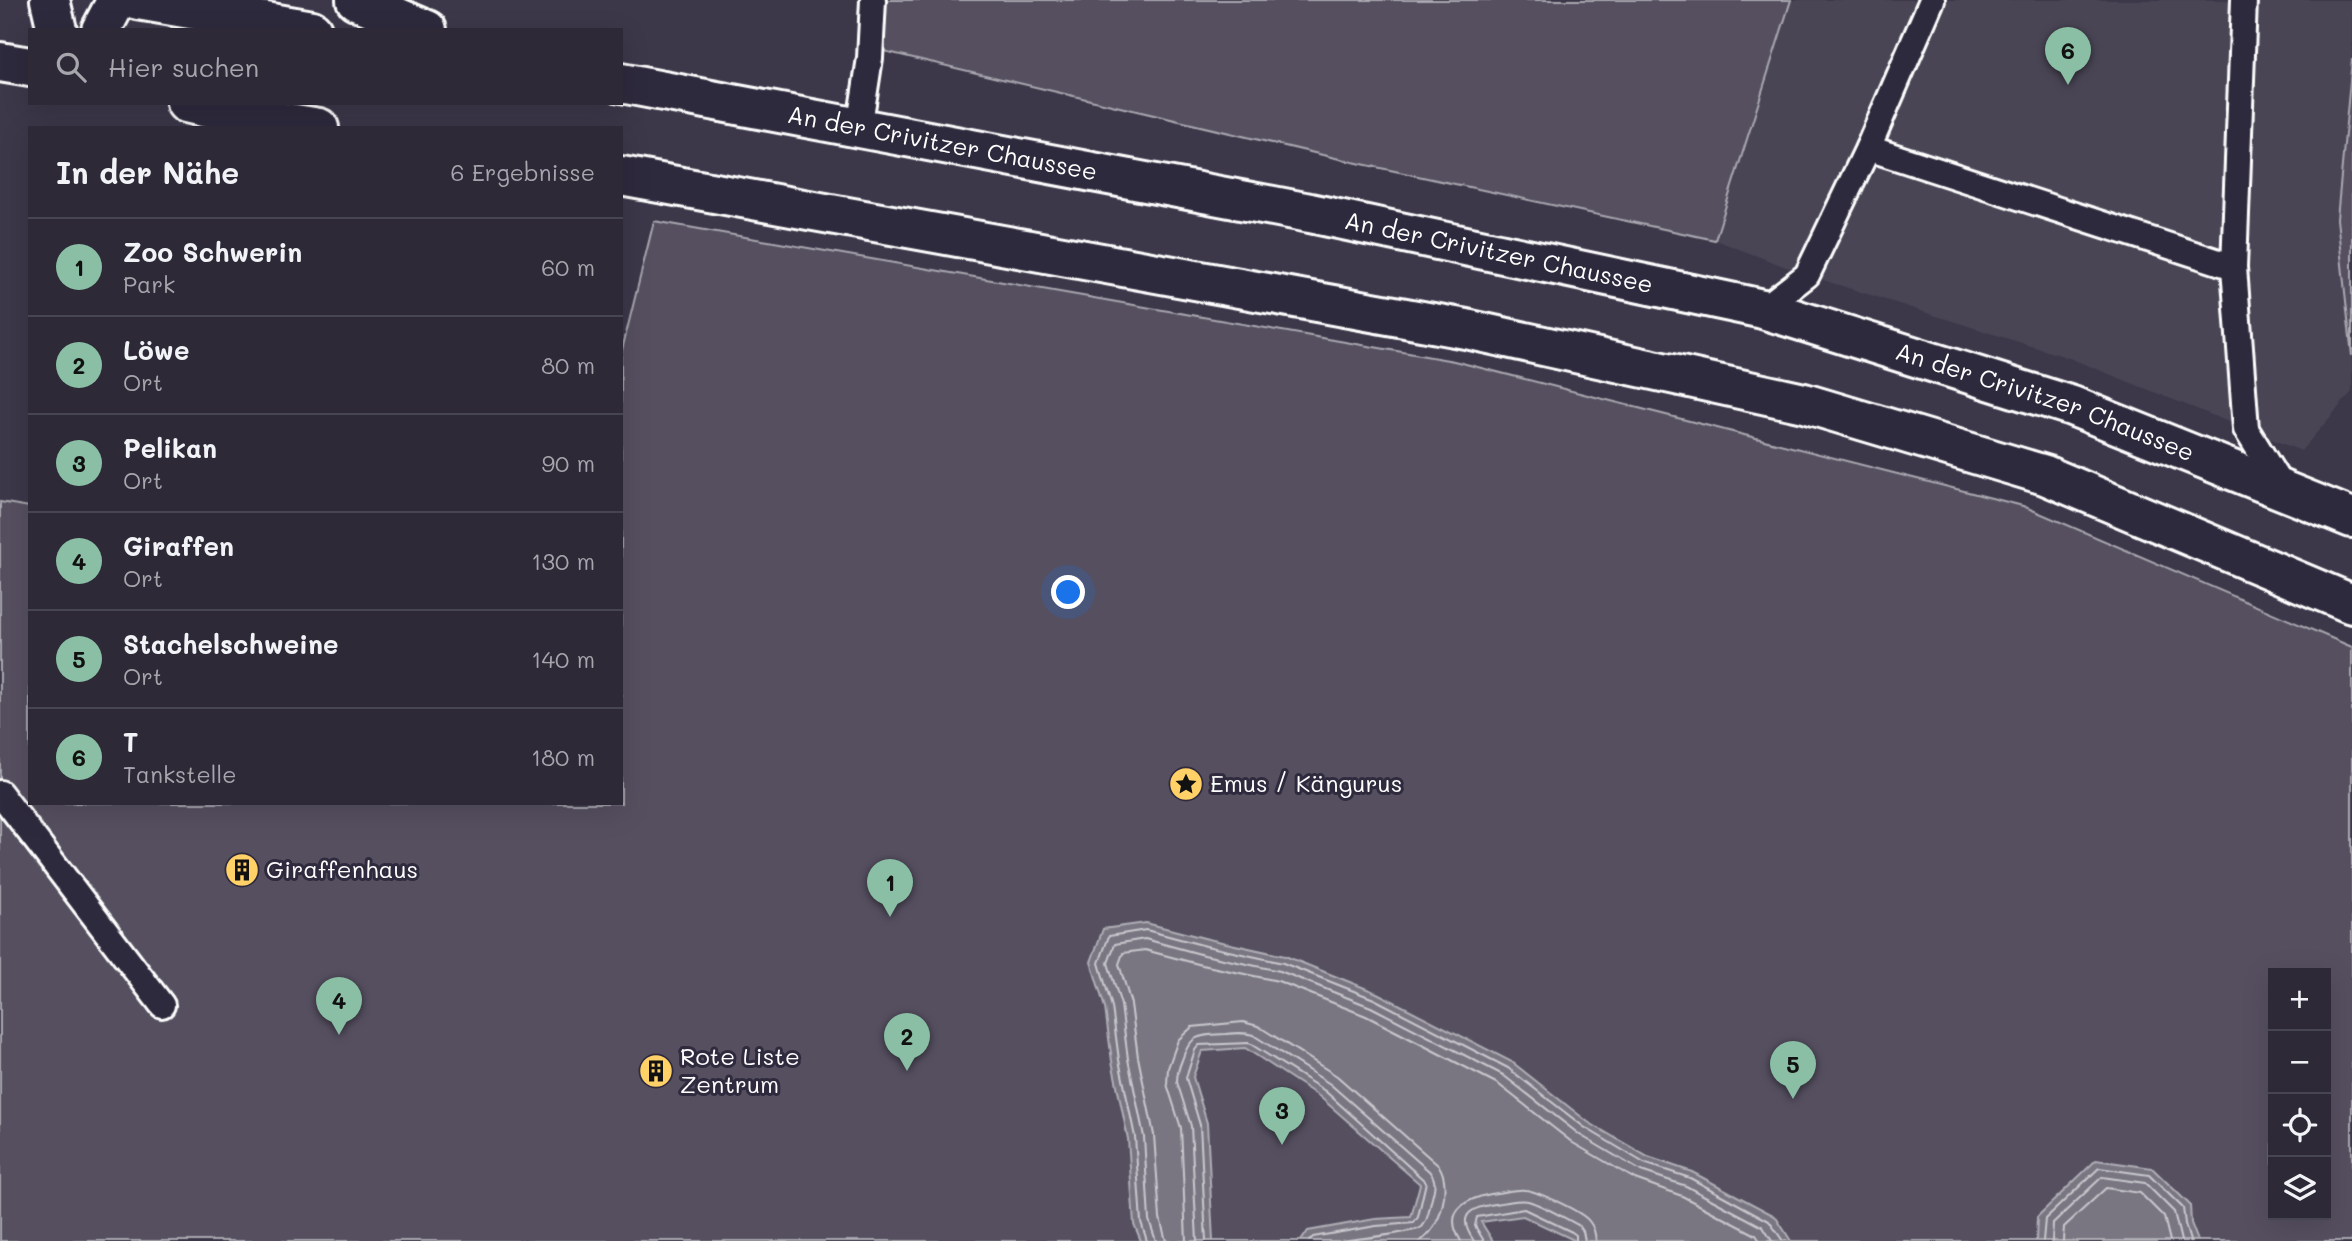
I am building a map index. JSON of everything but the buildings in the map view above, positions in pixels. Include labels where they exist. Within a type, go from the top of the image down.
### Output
[{"type":"street","points":[[50,0],[57,28]]},
{"type":"street","points":[[102,28],[117,0]]},
{"type":"street","points":[[138,0],[300,28]]},
{"type":"street","points":[[356,0],[422,28]]},
{"type":"street","points":[[0,62],[28,67]]},
{"type":"street","name":"An der Crivitzer Chaussee","points":[[623,83],[1310,213],[1763,309],[2072,407],[2352,518]]},
{"type":"street","points":[[194,105],[224,113],[306,126]]},
{"type":"street","points":[[623,176],[1466,329],[1804,403],[2045,475],[2352,604]]},
{"type":"lane","points":[[859,130],[870,58],[873,0]]},
{"type":"lane","points":[[1763,309],[1807,275],[1868,148],[1932,0]]},
{"type":"lane","points":[[2244,0],[2234,267],[2246,429],[2283,489]]},
{"type":"lane","points":[[1868,148],[2234,267]]},
{"type":"lane","points":[[0,793],[162,1005]]},
{"type":"shaded area","points":[[873,0],[1791,0],[1715,240],[1348,161],[871,48]]},
{"type":"shaded area","points":[[1791,0],[2352,0],[2352,59],[2337,219],[2352,356],[2352,392],[2301,451],[2069,358],[1807,275],[1715,240]]},
{"type":"shaded area","points":[[2352,59],[2352,356],[2337,219]]},
{"type":"shaded area","points":[[654,221],[1454,361],[2023,506],[2352,647],[2352,1241],[0,1241],[0,502],[28,507],[28,805],[623,805],[623,346]]},
{"type":"water","points":[[1146,923],[1285,956],[1377,993],[1512,1062],[1588,1122],[1648,1157],[1692,1172],[1775,1216],[1791,1241],[1576,1241],[1523,1216],[1481,1222],[1493,1241],[1301,1241],[1308,1231],[1375,1219],[1411,1217],[1420,1184],[1320,1097],[1245,1048],[1202,1051],[1193,1077],[1207,1123],[1213,1241],[1141,1241],[1134,1224],[1128,1139],[1112,1061],[1105,1008],[1091,962],[1103,929]]},
{"type":"water","points":[[2096,1160],[2152,1168],[2190,1205],[2191,1223],[2198,1241],[2036,1241],[2037,1217]]},
{"type":"place","name":"T","points":[[2068,85]]},
{"type":"place","name":"Emus / Kängurus","points":[[1186,784]]},
{"type":"place","name":"Giraffenhaus","points":[[242,870]]},
{"type":"place","name":"Zoo Schwerin","points":[[890,917]]},
{"type":"place","name":"Giraffen","points":[[339,1035]]},
{"type":"place","name":"Rote Liste Zentrum","points":[[656,1071]]},
{"type":"place","name":"Löwe","points":[[907,1071]]},
{"type":"place","name":"Stachelschweine","points":[[1793,1099]]},
{"type":"place","name":"Pelikan","points":[[1282,1145]]}]
